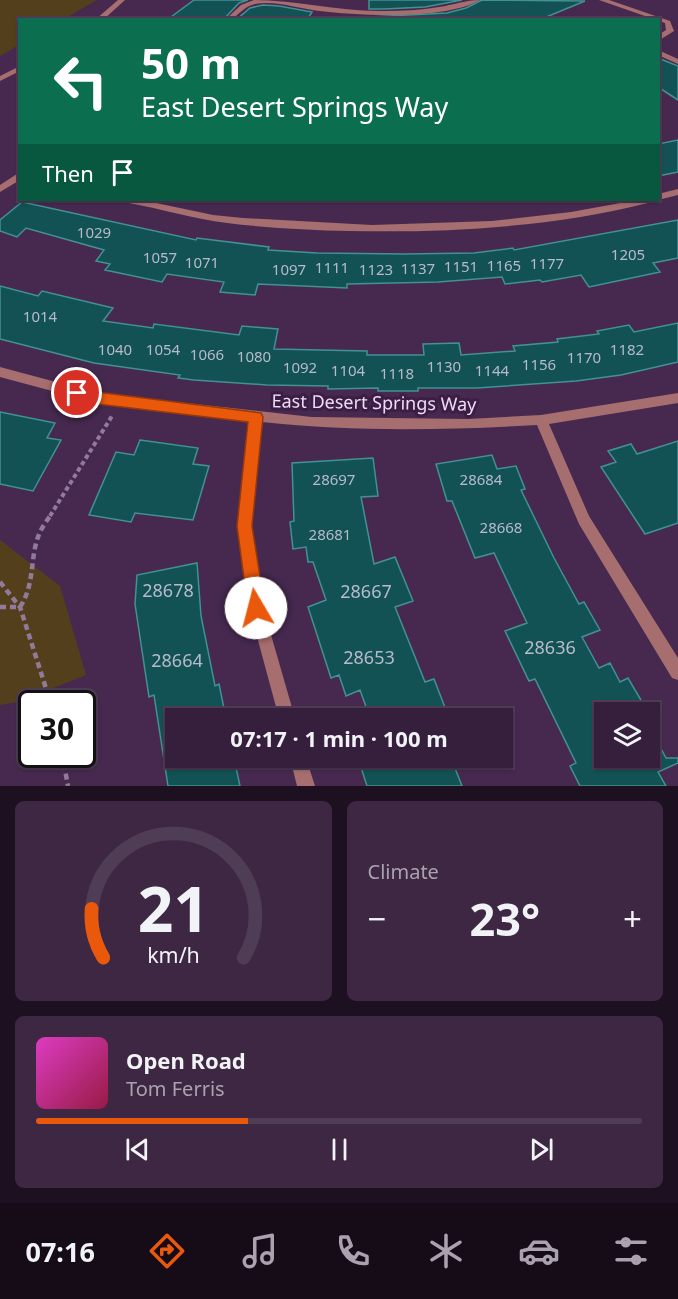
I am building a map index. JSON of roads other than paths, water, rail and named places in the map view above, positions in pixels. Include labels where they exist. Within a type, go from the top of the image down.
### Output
[{"type":"street","points":[[100,18],[122,0]]},
{"type":"street","points":[[230,18],[253,2],[268,1],[329,11],[386,13],[424,10],[477,0]]},
{"type":"street","points":[[602,0],[656,18]]},
{"type":"street","points":[[660,19],[668,22],[670,31],[660,38]]},
{"type":"street","points":[[660,53],[678,62]]},
{"type":"street","points":[[0,80],[18,69]]},
{"type":"street","points":[[0,189],[18,176]]},
{"type":"street","points":[[660,196],[678,192]]},
{"type":"street","points":[[134,201],[215,218],[304,226],[400,230],[488,226],[600,212],[645,201]]},
{"type":"street","name":"East Desert Springs Way","points":[[0,372],[97,398],[312,422],[468,424],[541,420],[678,398]]},
{"type":"street","points":[[256,417],[245,526],[256,608],[284,708]]},
{"type":"street","points":[[541,420],[584,520],[678,672]]},
{"type":"street","points":[[301,768],[306,786]]}]
